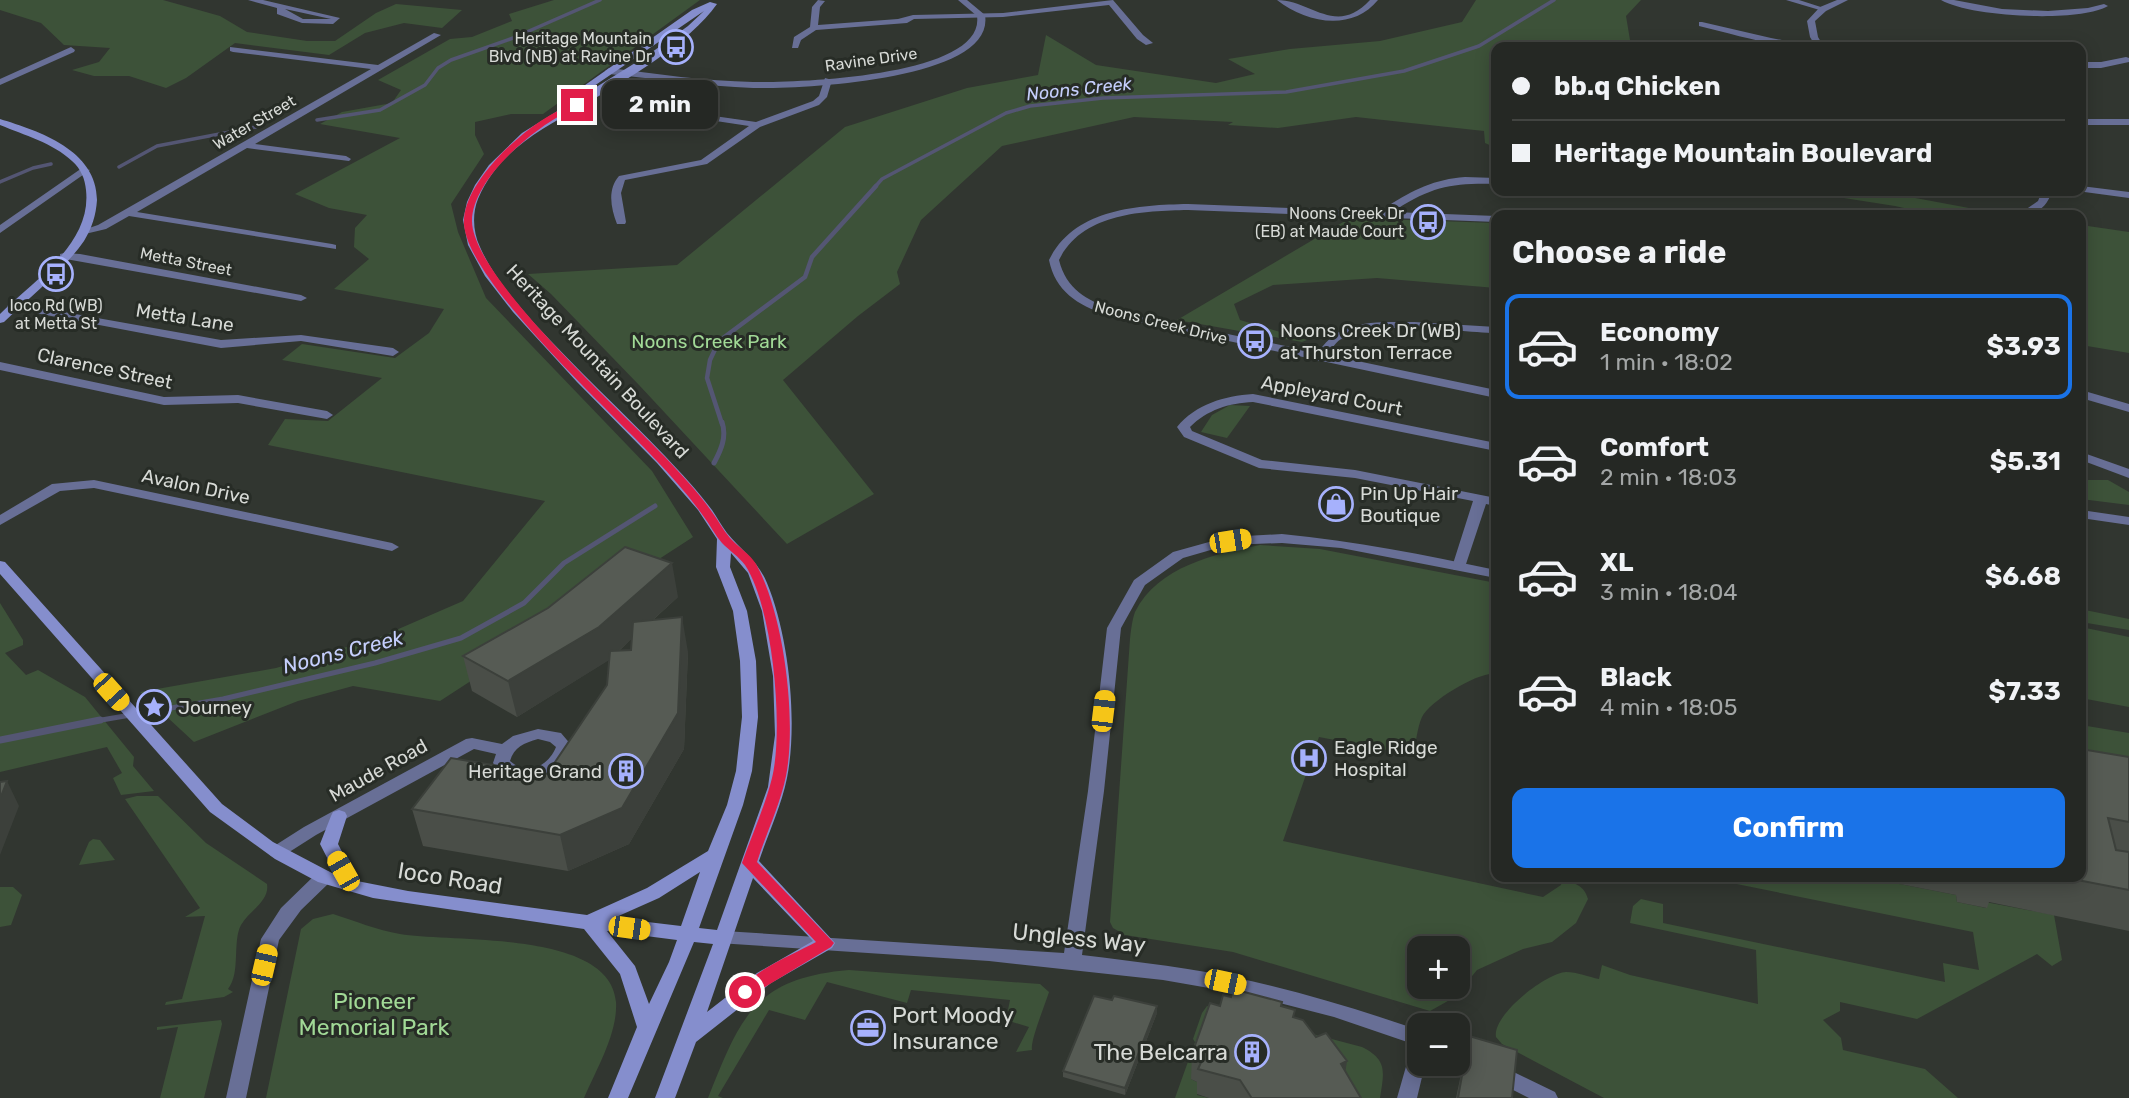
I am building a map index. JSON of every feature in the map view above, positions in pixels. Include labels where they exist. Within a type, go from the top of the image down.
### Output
[{"type":"main road","name":"Heritage Mountain Boulevard","points":[[560,111],[564,103],[613,68],[695,12],[715,2]]},
{"type":"main road","name":"Heritage Mountain Boulevard","points":[[715,2],[709,13],[577,105],[560,111],[513,147],[492,168],[474,197],[467,221],[474,247],[494,282],[524,317],[662,460],[708,514],[724,539],[750,564],[765,602],[780,668],[783,730],[779,776],[724,937]]},
{"type":"main road","points":[[0,122],[56,145],[77,160],[85,170],[91,189],[91,206],[85,231],[0,320]]},
{"type":"main road","points":[[618,1098],[647,1027],[678,962],[735,805],[747,752],[750,717],[748,661],[740,611],[723,567],[724,539]]},
{"type":"main road","name":"Ioco Road","points":[[0,565],[216,808],[254,839],[324,877],[351,886],[421,900],[724,937]]},
{"type":"main road","points":[[339,816],[330,844],[351,886]]},
{"type":"main road","points":[[647,1027],[628,971],[589,922],[653,893],[715,855]]},
{"type":"main road","points":[[688,1037],[764,978],[826,943],[750,863]]},
{"type":"main road","points":[[665,1098],[724,937]]},
{"type":"street","points":[[252,0],[336,18],[333,22],[302,21],[279,12],[281,8]]},
{"type":"street","points":[[962,0],[981,15]]},
{"type":"street","points":[[1281,0],[1310,14],[1336,19],[1364,11],[1374,0]]},
{"type":"street","points":[[1790,0],[1823,9]]},
{"type":"street","points":[[1817,42],[1811,20],[1823,9],[1844,0]]},
{"type":"street","points":[[1945,0],[1964,6],[2054,13],[2093,11],[2104,6]]},
{"type":"street","points":[[814,28],[816,7],[821,1]]},
{"type":"street","points":[[795,46],[797,39],[814,28],[943,20],[1110,1],[1140,37],[1149,43]]},
{"type":"street","name":"Ravine Drive","points":[[613,68],[724,83],[777,85],[895,73],[951,57],[978,38],[983,27],[981,15]]},
{"type":"street","points":[[1702,24],[1778,42]]},
{"type":"street","name":"Water Street","points":[[85,231],[102,227],[437,35]]},
{"type":"street","points":[[0,82],[71,50]]},
{"type":"street","points":[[233,50],[380,68]]},
{"type":"street","points":[[2086,65],[2126,60]]},
{"type":"street","points":[[621,222],[616,203],[617,182],[629,173],[681,169],[704,162],[757,125],[816,103],[823,97],[828,80]]},
{"type":"street","points":[[696,115],[757,125]]},
{"type":"street","points":[[2086,122],[2129,122]]},
{"type":"street","points":[[245,145],[346,159]]},
{"type":"street","points":[[0,230],[85,170]]},
{"type":"street","points":[[1392,215],[1392,208],[1421,188],[1441,181],[1491,181]]},
{"type":"street","points":[[2086,190],[2129,195]]},
{"type":"street","points":[[2031,210],[2043,203],[2045,196]]},
{"type":"street","name":"Noons Creek Drive","points":[[1491,219],[1144,209],[1112,215],[1085,226],[1063,243],[1054,260],[1055,269],[1071,292],[1084,303],[1110,313],[1491,393]]},
{"type":"street","points":[[127,213],[332,247]]},
{"type":"street","name":"Metta Street","points":[[64,256],[93,259],[301,299]]},
{"type":"street","name":"Metta Lane","points":[[13,306],[221,344],[301,338],[393,352]]},
{"type":"street","points":[[1321,358],[1336,337],[1356,329],[1409,326],[1491,330]]},
{"type":"street","name":"Clarence Street","points":[[0,366],[163,401],[238,399],[327,415]]},
{"type":"street","points":[[2086,395],[2129,408]]},
{"type":"street","name":"Appleyard Court","points":[[1491,446],[1253,398],[1228,399],[1192,416],[1183,427],[1188,434],[1259,464],[1355,474],[1491,501]]},
{"type":"street","points":[[2086,458],[2129,474]]},
{"type":"street","name":"Avalon Drive","points":[[0,521],[57,487],[94,484],[392,547]]},
{"type":"street","points":[[1459,567],[1479,500]]},
{"type":"street","points":[[2086,515],[2129,522]]},
{"type":"street","points":[[1072,960],[1096,791],[1114,628],[1130,592],[1142,580],[1157,567],[1193,550],[1263,537],[1315,540],[1491,573]]},
{"type":"street","name":"Maude Road","points":[[277,852],[472,743],[504,750]]},
{"type":"street","points":[[236,1098],[270,939],[292,906],[324,877]]},
{"type":"street","name":"Ungless Way","points":[[724,937],[1072,960],[1204,977],[1277,993],[1367,1018],[1407,1033]]},
{"type":"street","points":[[1470,1059],[1548,1098]]},
{"type":"street","points":[[1406,1098],[1412,1076]]},
{"type":"green space","points":[[0,0],[163,0],[220,16],[247,32],[307,41],[335,41],[376,13],[396,4],[462,10],[442,28],[404,23],[365,33],[329,55],[235,43],[186,78],[166,88],[129,76],[94,76],[72,70],[99,62],[110,48],[64,45],[41,23],[0,10]]},
{"type":"green space","points":[[554,0],[700,0],[543,114],[511,114],[475,122],[475,135],[484,154],[451,204],[458,232],[486,298],[652,471],[693,537],[440,701],[353,686],[298,701],[194,742],[140,692],[276,668],[380,637],[463,601],[545,501],[268,445],[285,419],[328,421],[382,378],[282,360],[302,344],[395,358],[429,333],[444,309],[334,289],[369,259],[354,247],[355,228],[367,215],[329,208],[295,194],[400,138],[320,124],[342,112],[392,103],[401,90],[378,80],[450,39],[472,37],[512,21],[509,14]]},
{"type":"green space","name":"Noons Creek Park","points":[[1476,0],[1641,0],[1626,16],[1630,42],[1491,42],[1491,146],[1485,143],[1484,131],[1356,117],[1278,128],[1228,125],[1233,122],[1134,117],[1002,146],[921,220],[897,272],[900,284],[783,380],[874,494],[787,544],[639,385],[551,294],[528,274],[677,265],[845,127],[967,88],[1038,75],[1046,35],[1096,65],[1216,83],[1255,74],[1228,59],[1290,49],[1380,41],[1462,22]]},
{"type":"green space","points":[[1831,196],[1905,196],[1980,210],[1913,210]]},
{"type":"green space","points":[[1350,218],[1491,223],[1491,288],[1377,278],[1273,285],[1234,304],[1240,320],[1307,340],[1302,342],[1177,320]]},
{"type":"green space","points":[[2086,226],[2129,232],[2129,353],[2086,346]]},
{"type":"green space","points":[[1230,405],[1250,406],[1227,438],[1201,432],[1212,415]]},
{"type":"green space","points":[[2086,480],[2108,480],[2129,492],[2129,505],[2086,500]]},
{"type":"green space","points":[[1260,545],[1320,549],[1491,582],[1491,674],[1467,682],[1427,710],[1420,721],[1413,755],[1319,737],[1283,841],[1543,897],[1562,882],[1571,882],[1581,888],[1588,899],[1576,923],[1552,942],[1523,949],[1477,970],[1470,979],[1470,936],[1407,936],[1407,999],[1451,999],[1430,1011],[1233,952],[1125,935],[1113,928],[1110,922],[1132,622],[1145,596],[1158,583],[1189,565]]},
{"type":"green space","points":[[0,603],[23,640],[23,645],[5,653],[26,675],[38,670],[85,697],[134,757],[133,766],[154,791],[121,795],[113,778],[122,773],[107,747],[0,772]]},
{"type":"green space","points":[[2086,610],[2129,619],[2129,630],[2087,623]]},
{"type":"green space","points":[[2086,628],[2129,637],[2129,707],[2086,699]]},
{"type":"green space","points":[[2086,726],[2129,733],[2129,764],[2086,755]]},
{"type":"green space","points":[[158,796],[206,843],[267,884],[262,901],[238,932],[234,975],[228,989],[233,992],[224,997],[165,1005],[166,1002],[182,999],[205,916],[185,917],[200,908],[125,799]]},
{"type":"green space","points":[[93,839],[100,840],[115,860],[79,865]]},
{"type":"green space","points":[[1727,882],[1890,882],[1956,895],[1957,902],[1986,908],[1985,902],[2054,915],[2062,960],[2052,966],[2037,954],[1917,1019],[1840,1002],[1840,1011],[1823,1020],[1841,1038],[1843,1050],[1925,1069],[1958,1098],[1604,1098],[1502,1044],[1496,1037],[1502,1018],[1534,987],[1546,979],[1566,972],[1599,979],[1602,965],[1630,975],[1758,1004],[1756,950],[1630,923],[1633,906],[1641,899],[1663,904],[1663,923],[1945,982],[1943,963],[1979,970],[1973,932]]},
{"type":"green space","points":[[0,887],[13,887],[22,895],[11,925],[0,927]]},
{"type":"green space","name":"Pioneer Memorial Park","points":[[333,914],[400,934],[524,944],[558,951],[587,962],[607,978],[616,1002],[616,1014],[610,1039],[584,1098],[266,1098],[301,929],[313,919]]},
{"type":"green space","points":[[849,970],[1040,984],[1049,992],[1035,1031],[1032,1050],[1016,1052],[1029,1027],[1006,1020],[1010,1000],[911,990],[907,1003],[827,982],[805,1020],[769,1010],[718,1096],[723,1098],[708,1098],[730,1045],[755,1007],[771,993],[791,982]]},
{"type":"green space","points":[[1207,1006],[1362,1047],[1380,1062],[1383,1081],[1380,1098],[1343,1098],[1191,1079],[1201,1084],[1197,1095],[1209,1098],[1175,1098],[1195,1042],[1193,1039],[1202,1013]]},
{"type":"green space","points":[[221,1020],[204,1098],[160,1098],[178,1027],[157,1030],[157,1027]]},
{"type":"building","points":[[625,547],[672,563],[599,627],[508,681],[463,656],[548,608]]},
{"type":"building","points":[[682,617],[678,713],[622,808],[560,835],[412,809],[451,758],[547,774],[607,685],[610,651],[631,650],[633,622]]},
{"type":"building","points":[[2086,750],[2129,757],[2129,822],[2108,818],[2116,850],[2129,852],[2129,890],[2086,882]]},
{"type":"building","points":[[7,781],[0,799],[0,782]]},
{"type":"building","name":"The Belcarra","points":[[1233,989],[1282,1002],[1281,1006],[1295,1010],[1293,1017],[1303,1020],[1316,1037],[1326,1033],[1347,1061],[1341,1064],[1361,1098],[1251,1098],[1240,1080],[1198,1069],[1203,1058],[1192,1054],[1210,1003],[1220,1006],[1223,995],[1231,997]]},
{"type":"building","points":[[1094,996],[1112,1000],[1114,996],[1157,1006],[1125,1088],[1063,1071]]},
{"type":"building","points":[[1470,1036],[1517,1050],[1512,1098],[1458,1098],[1462,1076],[1470,1076]]},
{"type":"waterway","points":[[317,120],[380,110],[425,85],[438,68],[451,60],[513,38],[600,0]]},
{"type":"waterway","name":"Noons Creek","points":[[874,188],[882,179],[1006,113],[1030,106],[1103,98],[1286,92],[1404,71],[1479,46],[1554,0]]},
{"type":"waterway","points":[[119,167],[157,146],[256,127]]},
{"type":"waterway","points":[[0,182],[33,168],[51,164]]},
{"type":"waterway","name":"Noons Creek","points":[[722,424],[707,378],[710,360],[719,341],[805,277],[812,257],[876,186]]},
{"type":"waterway","name":"Noons Creek","points":[[714,463],[724,438],[722,422]]},
{"type":"waterway","name":"Noons Creek","points":[[90,722],[223,699],[375,663],[461,638],[524,603],[564,563],[655,506]]},
{"type":"waterway","name":"Noons Creek","points":[[90,722],[100,720]]},
{"type":"waterway","name":"Noons Creek","points":[[0,740],[90,722]]},
{"type":"place","name":"Heritage Mountain Blvd (NB) at Ravine Dr","points":[[676,47]]},
{"type":"place","name":"Noons Creek Dr (EB) at Maude Court","points":[[1428,222]]},
{"type":"place","name":"Ioco Rd (WB) at Metta St","points":[[56,274]]},
{"type":"place","name":"Noons Creek Dr (WB) at Thurston Terrace","points":[[1255,341]]},
{"type":"place","name":"Pin Up Hair Boutique","points":[[1336,504]]},
{"type":"place","name":"Journey","points":[[154,707]]},
{"type":"place","name":"Eagle Ridge Hospital","points":[[1309,758]]},
{"type":"place","name":"Heritage Grand","points":[[626,771]]},
{"type":"place","name":"Port Moody Insurance","points":[[868,1028]]},
{"type":"place","name":"The Belcarra","points":[[1252,1052]]},
{"type":"route","points":[[577,105],[560,111],[513,147],[492,168],[474,197],[467,221],[474,247],[494,282],[524,317],[662,460],[708,514],[724,539],[750,564],[765,602],[780,668],[783,730],[779,776],[750,863],[826,943],[764,978],[745,992]]}]
